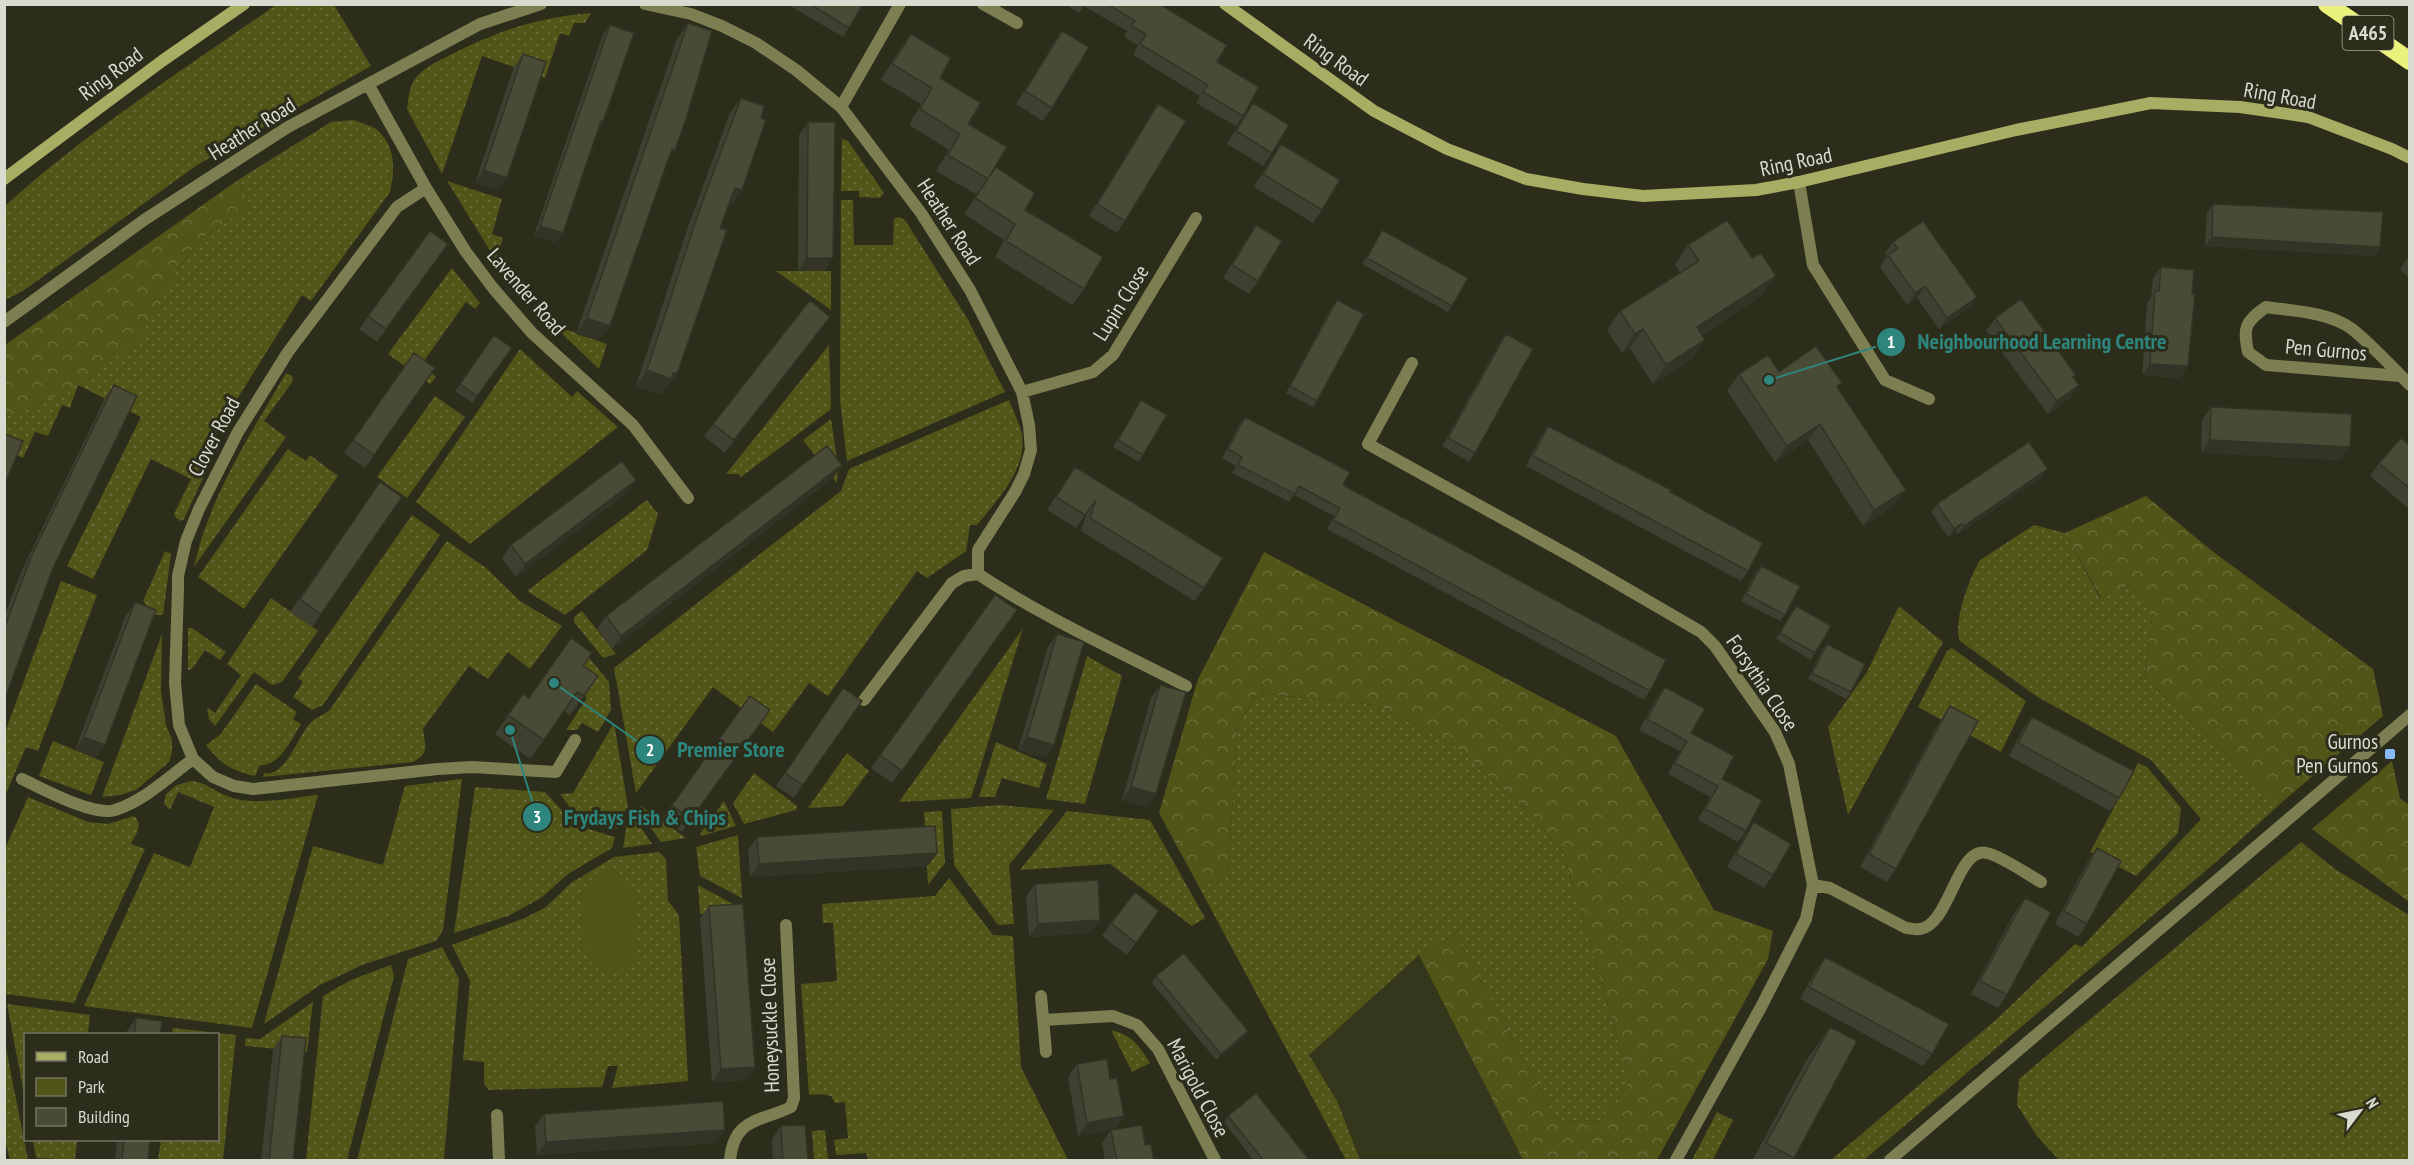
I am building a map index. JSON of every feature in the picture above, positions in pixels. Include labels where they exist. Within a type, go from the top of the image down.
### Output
[{"type":"highway","name":"A465","points":[[2327,4],[2409,61]]},
{"type":"street","name":"Ring Road","points":[[4,179],[162,61],[244,4]]},
{"type":"street","name":"Heather Road","points":[[4,322],[154,214],[288,128],[480,24],[541,4]]},
{"type":"street","name":"Heather Road","points":[[645,4],[691,14],[756,43],[796,70],[841,107],[921,213],[970,290],[1022,392],[1029,424],[1031,450],[1024,474],[1015,492],[978,550],[978,574]]},
{"type":"street","points":[[841,107],[900,4]]},
{"type":"street","points":[[982,4],[1017,23]]},
{"type":"street","name":"Ring Road","points":[[1225,4],[1374,111],[1447,149],[1526,179],[1583,189],[1643,196],[1756,190],[1799,182],[2016,130],[2151,103],[2240,107],[2308,117],[2409,158]]},
{"type":"street","name":"Lavender Road","points":[[368,84],[426,188],[466,252],[507,306],[532,333],[633,425],[688,498]]},
{"type":"street","points":[[1799,182],[1813,265],[1885,380],[1929,399]]},
{"type":"street","name":"Clover Road","points":[[426,188],[397,207],[288,352],[249,414],[199,509],[186,541],[178,576],[175,683],[179,725],[193,759],[213,777],[234,786],[253,789],[472,767],[556,772],[576,740]]},
{"type":"street","name":"Lupin Close","points":[[1022,392],[1092,372],[1113,355],[1196,218]]},
{"type":"street","name":"Pen Gurnos","points":[[2266,307],[2321,316],[2350,328],[2405,380],[2266,365],[2248,352],[2244,333],[2252,317],[2266,307]]},
{"type":"street","name":"Forsythia Close","points":[[1412,363],[1368,444],[1574,558],[1701,632],[1716,646],[1775,732],[1789,764],[1813,885],[1806,919],[1760,1009],[1676,1161]]},
{"type":"street","points":[[864,700],[952,583],[964,576],[978,574],[1002,590],[1091,639],[1186,686]]},
{"type":"street","points":[[1890,1161],[2409,715]]},
{"type":"street","points":[[22,779],[79,805],[91,809],[113,811],[143,796],[193,759]]},
{"type":"street","points":[[1813,885],[1830,888],[1906,928],[1920,929],[1930,924],[1942,909],[1966,863],[1974,854],[1986,852],[2041,882]]},
{"type":"street","name":"Honeysuckle Close","points":[[730,1161],[734,1144],[745,1126],[756,1118],[791,1107],[794,1098],[786,925]]},
{"type":"street","points":[[1041,996],[1046,1052]]},
{"type":"street","name":"Marigold Close","points":[[1043,1020],[1113,1016],[1137,1025],[1158,1049],[1215,1161]]},
{"type":"street","points":[[497,1115],[499,1161]]},
{"type":"shaded area","points":[[1419,955],[1523,1160],[1360,1160],[1337,1101],[1309,1055]]},
{"type":"green space","points":[[276,5],[334,5],[371,66],[197,165],[23,291],[5,300],[5,206],[103,126]]},
{"type":"green space","points":[[591,13],[585,23],[574,23],[569,36],[560,33],[545,78],[482,56],[442,174],[407,109],[411,88],[416,77],[440,60],[468,46],[518,26]]},
{"type":"green space","points":[[353,120],[376,129],[391,150],[393,175],[390,192],[311,301],[302,295],[216,433],[211,461],[184,519],[181,521],[174,514],[191,479],[151,459],[93,579],[67,566],[141,417],[78,385],[70,408],[62,405],[48,436],[35,432],[23,458],[5,450],[5,417],[23,412],[172,279],[198,241],[250,205],[238,180],[331,122]]},
{"type":"green space","points":[[842,139],[848,141],[884,193],[880,198],[859,197],[859,191],[841,191]]},
{"type":"green space","points":[[238,180],[250,205],[198,241],[172,279],[137,342],[78,385],[23,412],[5,417],[5,345]]},
{"type":"green space","points":[[447,181],[502,199],[492,234],[503,238],[496,260]]},
{"type":"green space","points":[[841,200],[853,200],[854,245],[893,245],[894,219],[899,217],[905,220],[967,318],[1005,392],[847,461],[840,400]]},
{"type":"green space","points":[[452,268],[480,303],[475,309],[466,302],[421,365],[436,377],[430,384],[388,354]]},
{"type":"green space","points":[[776,271],[831,271],[831,310]]},
{"type":"green space","points":[[553,325],[607,344],[599,369]]},
{"type":"green space","points":[[829,345],[831,409],[741,477],[738,474],[726,474]]},
{"type":"green space","points":[[520,349],[572,397],[577,391],[618,427],[470,544],[416,502]]},
{"type":"green space","points":[[286,373],[292,376],[293,381],[264,421],[286,437],[194,567],[220,491]]},
{"type":"green space","points":[[435,396],[465,417],[407,498],[377,477]]},
{"type":"green space","points":[[1009,400],[1022,435],[1020,460],[1001,495],[977,525],[970,525],[966,551],[927,578],[917,571],[828,696],[809,683],[773,732],[713,687],[636,793],[614,668],[841,491],[849,469]]},
{"type":"green space","points":[[831,419],[838,466],[837,483],[803,440]]},
{"type":"green space","points":[[288,449],[306,461],[310,455],[338,476],[244,609],[198,577]]},
{"type":"green space","points":[[2146,496],[2212,551],[2373,669],[2383,716],[2280,804],[2144,677],[2152,618],[2131,584],[2101,598],[2065,533]]},
{"type":"green space","points":[[647,500],[658,514],[647,550],[565,615],[527,591]]},
{"type":"green space","points":[[412,515],[440,535],[323,705],[312,710],[293,697],[303,682],[298,678]]},
{"type":"green space","points":[[2034,525],[2065,533],[2100,598],[2131,584],[2152,618],[2144,677],[2280,804],[2216,862],[1864,1160],[1831,1160],[1998,1018],[2075,944],[2082,947],[2201,819],[2151,760],[2036,696],[1960,641],[1958,624],[1960,613],[1967,588],[1980,560]]},
{"type":"green space","points":[[447,541],[486,568],[520,601],[562,626],[530,669],[508,652],[488,679],[469,666],[423,729],[424,752],[413,762],[263,777],[264,773],[272,773],[279,769],[312,721],[329,711]]},
{"type":"green space","points":[[165,551],[171,554],[163,615],[154,615],[143,601]]},
{"type":"green space","points":[[1264,552],[1616,736],[1714,910],[1773,931],[1768,959],[1657,1160],[1523,1160],[1419,955],[1455,934],[1558,1122],[1601,1120],[1630,1081],[1563,852],[1530,813],[1449,741],[1375,705],[1258,693],[1237,727],[1228,877],[1198,885],[1159,813],[1198,679]]},
{"type":"green space","points":[[61,581],[97,595],[38,751],[26,747],[5,796],[5,732]]},
{"type":"green space","points":[[271,598],[318,631],[282,682],[272,685],[254,672],[215,726],[209,719],[207,707],[215,713],[241,675],[227,664]]},
{"type":"green space","points":[[1899,606],[1943,642],[1848,815],[1828,727],[1867,672]]},
{"type":"green space","points":[[582,611],[616,654],[603,658],[574,622],[574,617]]},
{"type":"green space","points":[[188,628],[192,628],[226,652],[220,660],[205,650],[192,669],[188,670]]},
{"type":"green space","points":[[1023,628],[971,798],[899,802],[1007,651]]},
{"type":"green space","points":[[162,634],[161,691],[166,725],[172,740],[169,762],[136,790],[102,797]]},
{"type":"green space","points":[[572,637],[609,682],[611,710],[598,732],[582,723],[577,730],[566,730],[587,698],[570,685],[558,657]]},
{"type":"green space","points":[[1952,648],[2026,701],[2001,752],[1918,707],[1947,651]]},
{"type":"green space","points":[[1087,656],[1122,676],[1085,804],[1046,799]]},
{"type":"green space","points":[[256,684],[297,712],[293,719],[301,724],[279,757],[260,765],[255,776],[228,766],[206,745],[220,735]]},
{"type":"green space","points":[[1258,693],[1375,705],[1449,741],[1530,813],[1563,852],[1630,1081],[1601,1120],[1558,1122],[1455,934],[1419,955],[1309,1055],[1337,1101],[1360,1160],[1346,1160],[1198,885],[1228,876],[1237,727]]},
{"type":"green space","points":[[614,723],[628,807],[618,819],[617,829],[574,813],[560,794],[573,793]]},
{"type":"green space","points":[[53,741],[104,762],[91,795],[39,776]]},
{"type":"green space","points":[[996,742],[1047,764],[1039,788],[1002,778],[995,797],[979,797]]},
{"type":"green space","points":[[847,753],[869,771],[843,806],[808,808]]},
{"type":"green space","points":[[2392,761],[2400,798],[2409,805],[2409,902],[2312,829]]},
{"type":"green space","points":[[2138,763],[2147,767],[2181,808],[2178,833],[2136,876],[2090,852]]},
{"type":"green space","points":[[754,773],[797,806],[796,810],[744,824],[733,803]]},
{"type":"green space","points":[[462,779],[443,930],[436,941],[362,965],[320,985],[264,1024],[313,846],[383,865],[405,786]]},
{"type":"green space","points":[[192,781],[202,783],[227,796],[249,801],[272,801],[318,795],[252,1028],[84,1006],[154,853],[190,867],[214,807],[178,792],[170,810],[164,804],[166,794],[177,785]]},
{"type":"green space","points":[[475,787],[545,792],[575,825],[615,837],[612,848],[568,874],[541,898],[508,916],[454,933]]},
{"type":"green space","points":[[28,797],[88,822],[108,824],[134,816],[139,826],[131,844],[145,849],[74,1003],[5,994],[5,849]]},
{"type":"green space","points":[[724,801],[736,826],[701,836],[700,834]]},
{"type":"green space","points":[[1000,805],[1054,810],[1009,865],[1014,924],[998,925],[954,865],[951,809]]},
{"type":"green space","points":[[641,806],[686,838],[661,842],[638,810]]},
{"type":"green space","points":[[942,811],[945,863],[928,885],[924,812]]},
{"type":"green space","points":[[1067,811],[1150,820],[1205,918],[1192,926],[1110,864],[1020,870]]},
{"type":"green space","points":[[632,814],[652,844],[623,848],[627,823]]},
{"type":"green space","points":[[738,835],[742,898],[700,876],[696,847]]},
{"type":"green space","points":[[2301,842],[2335,869],[2409,915],[2409,1160],[2059,1160],[2037,1136],[2017,1105],[2019,1079]]},
{"type":"green space","points":[[659,852],[666,859],[668,901],[679,915],[688,1081],[612,1088],[618,1066],[608,1066],[602,1087],[489,1090],[484,1084],[484,1062],[463,1060],[470,981],[452,945],[525,918],[546,907],[571,883],[614,857]]},
{"type":"green space","points":[[616,870],[634,892],[638,947],[630,967],[612,972],[593,966],[587,955],[582,938],[582,891],[597,873]]},
{"type":"green space","points":[[949,878],[993,935],[1013,936],[1021,1067],[1068,1160],[868,1160],[866,1153],[836,1155],[834,1140],[848,1138],[845,1102],[835,1103],[831,1096],[809,1095],[801,984],[837,981],[833,923],[823,923],[822,904],[935,896]]},
{"type":"green space","points":[[698,885],[744,910],[700,914]]},
{"type":"green space","points":[[442,947],[459,979],[444,1160],[357,1160],[408,959]]},
{"type":"green space","points":[[391,965],[394,976],[347,1160],[306,1160],[323,996],[351,980]]},
{"type":"green space","points":[[313,1002],[307,1052],[245,1046],[246,1038],[260,1039]]},
{"type":"green space","points":[[7,1004],[90,1015],[88,1033],[24,1033],[24,1094]]},
{"type":"green space","points":[[173,1028],[218,1033],[172,1033]]},
{"type":"green space","points":[[1111,1030],[1125,1035],[1134,1042],[1150,1063],[1132,1072]]},
{"type":"green space","points":[[219,1033],[236,1035],[223,1160],[158,1160],[161,1141],[219,1141]]},
{"type":"green space","points":[[4,1043],[28,1160],[10,1160],[5,1140]]},
{"type":"green space","points":[[1717,1112],[1733,1120],[1713,1160],[1692,1160]]},
{"type":"green space","points":[[825,1130],[828,1160],[814,1160],[812,1131]]},
{"type":"green space","points":[[33,1141],[77,1141],[75,1160],[36,1158]]},
{"type":"building","points":[[810,4],[863,4],[849,28]]},
{"type":"building","points":[[1107,4],[1159,4],[1227,45],[1217,62],[1259,87],[1243,116],[1203,92],[1208,85],[1140,44],[1146,34],[1131,26],[1135,21]]},
{"type":"building","points":[[688,23],[712,31],[686,119],[675,150],[672,149],[610,326],[587,318]]},
{"type":"building","points":[[610,25],[634,33],[563,233],[540,226]]},
{"type":"building","points":[[1062,31],[1089,47],[1052,108],[1025,91]]},
{"type":"building","points":[[911,34],[951,58],[940,78],[981,103],[968,124],[1007,147],[989,177],[996,167],[1035,193],[1025,210],[1103,257],[1084,289],[1006,241],[1015,224],[975,198],[988,179],[948,155],[960,134],[920,109],[932,88],[892,64]]},
{"type":"building","points":[[523,54],[546,62],[507,178],[484,170]]},
{"type":"building","points":[[741,98],[764,106],[761,118],[766,120],[742,190],[735,188],[720,228],[727,230],[677,374],[673,373],[671,379],[647,370],[699,211]]},
{"type":"building","points":[[1253,103],[1289,125],[1272,153],[1236,131]]},
{"type":"building","points":[[1158,104],[1186,121],[1125,221],[1097,204]]},
{"type":"building","points":[[808,122],[835,122],[833,258],[807,258]]},
{"type":"building","points":[[1281,144],[1340,180],[1322,210],[1263,174]]},
{"type":"building","points":[[2213,204],[2383,212],[2380,247],[2212,237]]},
{"type":"building","points":[[1727,220],[1752,258],[1761,253],[1776,276],[1697,327],[1705,340],[1666,365],[1643,329],[1635,334],[1620,311],[1699,261],[1688,245]]},
{"type":"building","points":[[1923,221],[1977,297],[1947,318],[1925,286],[1915,293],[1888,255],[1898,248],[1893,242]]},
{"type":"building","points":[[1256,225],[1282,241],[1258,281],[1232,265]]},
{"type":"building","points":[[1382,230],[1468,278],[1452,306],[1367,258]]},
{"type":"building","points":[[430,231],[448,244],[386,329],[368,316]]},
{"type":"building","points":[[2161,267],[2194,270],[2192,294],[2195,294],[2188,366],[2150,364],[2155,291],[2159,291]]},
{"type":"building","points":[[2021,299],[2076,375],[2073,377],[2079,385],[2057,401],[1995,318]]},
{"type":"building","points":[[810,300],[830,317],[734,440],[713,424]]},
{"type":"building","points":[[1337,300],[1364,314],[1317,401],[1290,386]]},
{"type":"building","points":[[1506,334],[1533,349],[1475,453],[1448,438]]},
{"type":"building","points":[[494,335],[512,348],[477,396],[460,384]]},
{"type":"building","points":[[1816,346],[1842,383],[1837,387],[1906,490],[1874,510],[1820,424],[1787,446],[1739,374],[1768,355],[1779,372]]},
{"type":"building","points":[[414,353],[435,368],[374,455],[353,440]]},
{"type":"building","points":[[114,385],[137,396],[53,568],[4,701],[4,629],[31,557]]},
{"type":"building","points":[[1141,400],[1167,415],[1143,455],[1118,440]]},
{"type":"building","points":[[2211,407],[2352,414],[2350,447],[2210,440]]},
{"type":"building","points":[[1245,417],[1350,472],[1343,485],[1666,660],[1650,691],[1333,520],[1340,508],[1299,486],[1295,494],[1238,465],[1242,457],[1228,449]]},
{"type":"building","points":[[1548,426],[1671,490],[1670,492],[1763,543],[1748,571],[1533,456]]},
{"type":"building","points":[[4,434],[23,441],[4,486]]},
{"type":"building","points":[[2401,438],[2409,445],[2409,488],[2379,463]]},
{"type":"building","points":[[2029,442],[2048,469],[1964,526],[1962,523],[1954,529],[1937,504]]},
{"type":"building","points":[[827,446],[842,465],[621,636],[606,616]]},
{"type":"building","points":[[622,461],[636,480],[525,564],[511,545]]},
{"type":"building","points":[[1075,467],[1223,558],[1204,588],[1090,518],[1096,500],[1085,515],[1056,497]]},
{"type":"building","points":[[380,482],[402,497],[321,614],[300,599]]},
{"type":"building","points":[[1761,566],[1800,586],[1785,615],[1746,594]]},
{"type":"building","points":[[995,595],[1017,610],[902,771],[880,755]]},
{"type":"building","points":[[135,602],[156,610],[105,745],[84,737]]},
{"type":"building","points":[[1796,606],[1831,626],[1815,653],[1780,633]]},
{"type":"building","points":[[1057,634],[1084,642],[1054,745],[1027,737]]},
{"type":"building","points":[[571,638],[592,653],[583,666],[598,676],[584,696],[577,692],[544,740],[508,715],[523,694],[529,698]]},
{"type":"building","points":[[1827,644],[1865,664],[1851,692],[1812,673]]},
{"type":"building","points":[[1160,685],[1186,692],[1156,794],[1131,787]]},
{"type":"building","points":[[1665,687],[1705,709],[1691,733],[1734,756],[1722,779],[1762,800],[1746,831],[1705,809],[1718,786],[1675,763],[1687,741],[1647,719]]},
{"type":"building","points":[[843,688],[862,701],[803,785],[785,773]]},
{"type":"building","points":[[750,696],[770,710],[691,819],[672,805]]},
{"type":"building","points":[[1950,706],[1978,721],[1896,869],[1869,854]]},
{"type":"building","points":[[2032,717],[2134,771],[2119,798],[2018,743]]},
{"type":"building","points":[[1754,822],[1791,844],[1773,875],[1736,854]]},
{"type":"building","points":[[935,826],[937,853],[759,864],[757,837]]},
{"type":"building","points":[[2097,848],[2121,861],[2087,924],[2064,911]]},
{"type":"building","points":[[1098,880],[1100,920],[1038,924],[1035,884]]},
{"type":"building","points":[[1135,892],[1159,911],[1136,943],[1111,923]]},
{"type":"building","points":[[2025,898],[2051,912],[2007,995],[1980,981]]},
{"type":"building","points":[[743,904],[755,1067],[721,1069],[709,906]]},
{"type":"building","points":[[1184,953],[1248,1031],[1221,1054],[1156,976]]},
{"type":"building","points":[[1825,957],[1949,1024],[1932,1054],[1809,987]]},
{"type":"building","points":[[136,1018],[162,1021],[160,1033],[135,1033]]},
{"type":"building","points":[[1830,1027],[1857,1041],[1794,1158],[1766,1143]]},
{"type":"building","points":[[282,1036],[306,1038],[293,1161],[269,1161]]},
{"type":"building","points":[[1107,1059],[1110,1079],[1117,1078],[1124,1116],[1087,1123],[1077,1064]]},
{"type":"building","points":[[1256,1093],[1310,1161],[1264,1161],[1228,1116]]},
{"type":"building","points":[[723,1101],[725,1130],[546,1142],[544,1114]]},
{"type":"building","points":[[805,1125],[808,1161],[783,1161],[781,1126]]},
{"type":"building","points":[[1142,1125],[1145,1145],[1151,1144],[1154,1161],[1117,1161],[1111,1130]]},
{"type":"building","points":[[124,1141],[150,1141],[148,1161],[122,1161]]},
{"type":"place","name":"Neighbourhood Learning Centre","points":[[1769,380]]},
{"type":"place","name":"Premier Store","points":[[554,683]]},
{"type":"place","name":"Frydays Fish & Chips","points":[[510,730]]},
{"type":"place","name":"Gurnos Pen Gurnos","points":[[2390,754]]}]
